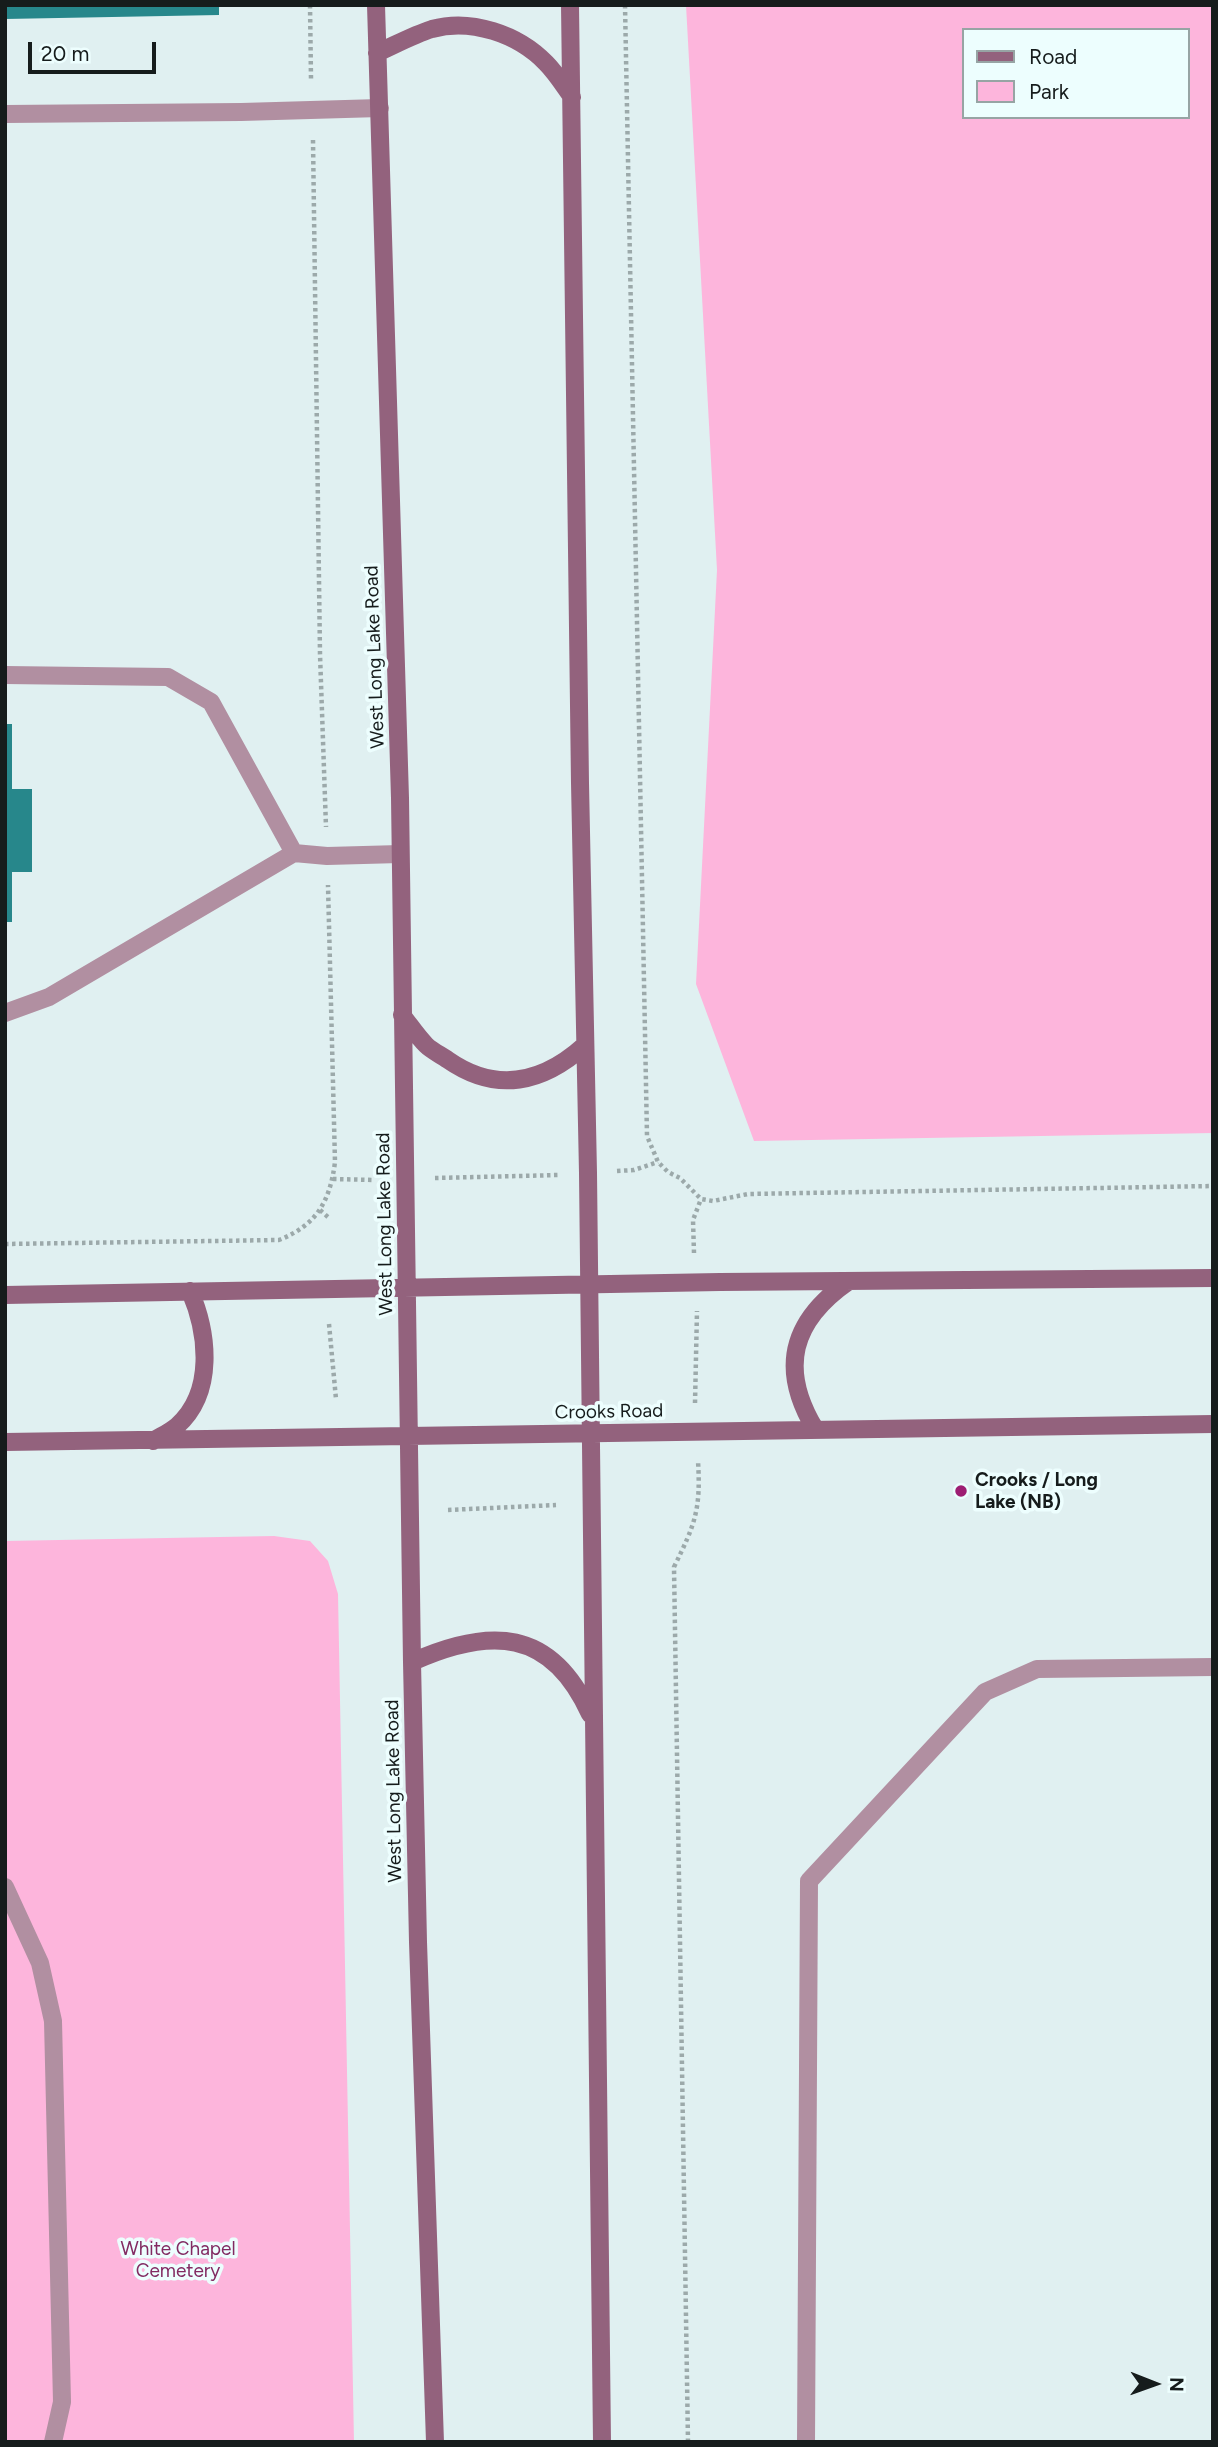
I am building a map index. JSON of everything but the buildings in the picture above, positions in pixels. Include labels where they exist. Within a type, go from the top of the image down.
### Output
[{"type":"main road","name":"West Long Lake Road","points":[[376,5],[400,785],[412,1662],[418,1942],[435,2442]]},
{"type":"main road","points":[[570,5],[602,2442]]},
{"type":"main road","points":[[377,53],[433,29],[462,26],[491,30],[518,41],[546,62],[572,97]]},
{"type":"main road","points":[[402,1015],[428,1046],[459,1068],[488,1078],[515,1081],[541,1074],[566,1062],[585,1045]]},
{"type":"main road","points":[[5,1295],[849,1281],[1213,1279]]},
{"type":"main road","points":[[815,1429],[803,1410],[795,1387],[794,1364],[799,1341],[811,1315],[827,1297],[849,1281]]},
{"type":"main road","points":[[153,1441],[177,1426],[194,1402],[204,1373],[205,1341],[200,1314],[190,1291]]},
{"type":"main road","name":"Crooks Road","points":[[5,1443],[1213,1423]]},
{"type":"main road","points":[[412,1662],[453,1645],[480,1640],[503,1640],[523,1645],[564,1670],[578,1688],[593,1720]]},
{"type":"lane","points":[[5,114],[241,113],[380,108]]},
{"type":"lane","points":[[5,675],[168,677],[211,702],[294,853]]},
{"type":"lane","points":[[5,1013],[49,997],[294,853],[327,856],[400,854]]},
{"type":"lane","points":[[806,2442],[809,1881],[985,1692],[1037,1669],[1213,1667]]},
{"type":"lane","points":[[5,1886],[40,1963],[53,2021],[62,2402],[53,2442]]},
{"type":"path","points":[[310,5],[312,87]]},
{"type":"path","points":[[625,5],[647,1136],[658,1162],[701,1199],[713,1201],[748,1194],[1213,1186]]},
{"type":"path","points":[[313,135],[320,654],[326,823]]},
{"type":"path","points":[[5,1244],[279,1240],[297,1233],[311,1222],[328,1198],[335,1162],[328,881]]},
{"type":"path","points":[[634,1170],[658,1162]]},
{"type":"path","points":[[442,1178],[552,1175]]},
{"type":"path","points":[[333,1180],[345,1180]]},
{"type":"path","points":[[693,1220],[701,1199]]},
{"type":"path","points":[[320,1210],[329,1218]]},
{"type":"path","points":[[695,1394],[698,1319]]},
{"type":"path","points":[[329,1324],[336,1399]]},
{"type":"path","points":[[688,2442],[674,1567],[692,1531],[699,1503],[698,1473]]},
{"type":"path","points":[[449,1510],[556,1505]]},
{"type":"green space","points":[[686,5],[1213,5],[1213,1133],[754,1141],[696,984],[717,570]]},
{"type":"green space","name":"White Chapel Cemetery","points":[[274,1536],[310,1541],[328,1561],[338,1594],[354,2442],[5,2442],[5,1541]]},
{"type":"place","name":"Crooks / Long Lake (NB)","points":[[961,1491]]}]
